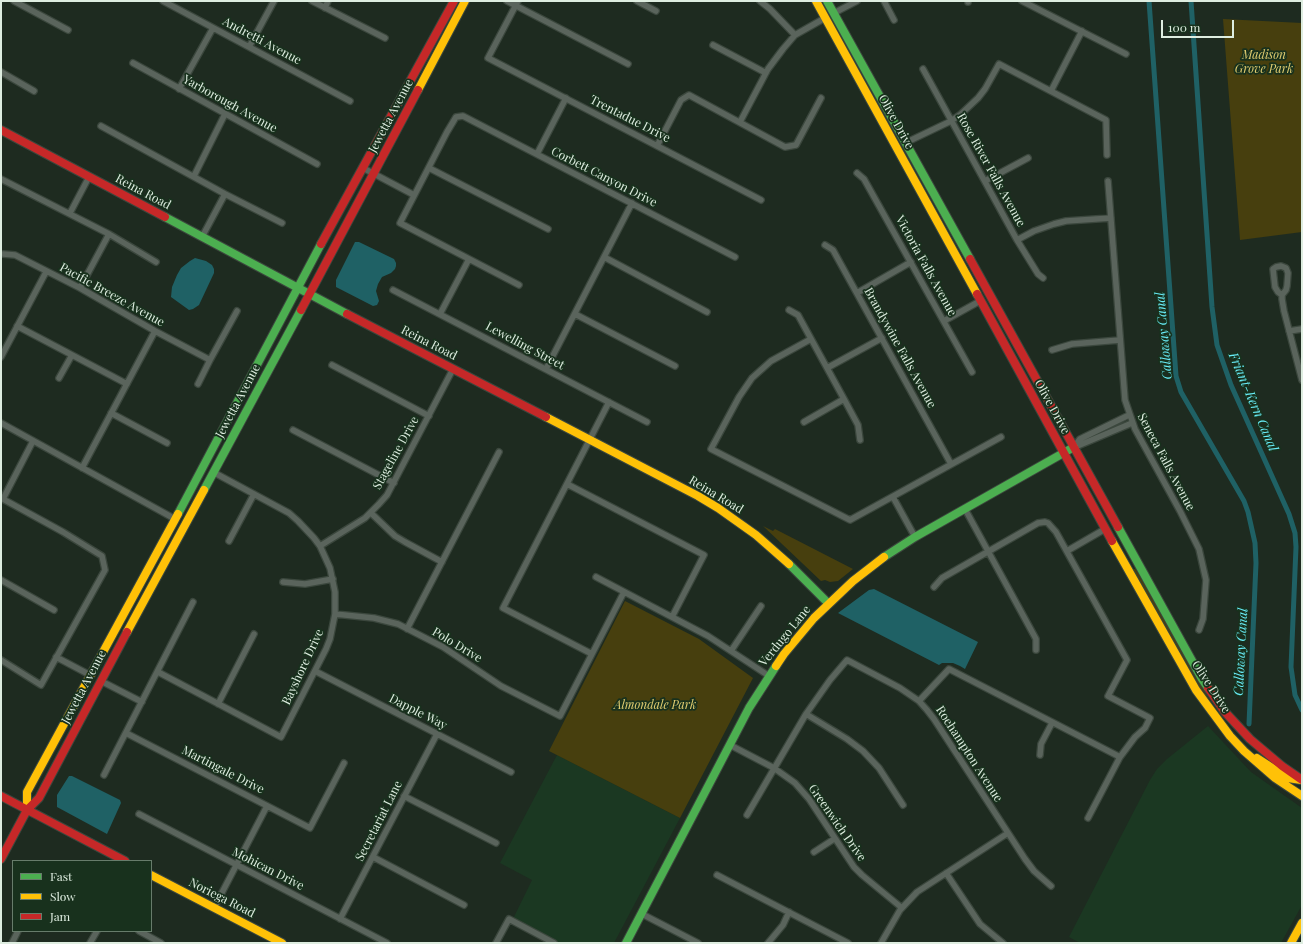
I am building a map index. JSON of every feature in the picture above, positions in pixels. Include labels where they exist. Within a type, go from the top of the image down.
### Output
[{"type":"street","points":[[14,1],[68,30]]},
{"type":"street","name":"Andretti Avenue","points":[[163,1],[350,100]]},
{"type":"street","points":[[249,47],[274,1]]},
{"type":"street","points":[[312,1],[384,38]]},
{"type":"street","points":[[325,8],[328,1]]},
{"type":"street","name":"Jewetta Avenue","points":[[27,810],[27,792],[228,421],[297,287],[454,1]]},
{"type":"street","name":"Jewetta Avenue","points":[[1,859],[27,810],[39,798],[376,171],[465,1]]},
{"type":"street","points":[[507,1],[517,3],[628,64]]},
{"type":"street","points":[[637,1],[656,11]]},
{"type":"street","points":[[760,1],[770,9],[795,35]]},
{"type":"street","name":"Olive Drive","points":[[816,1],[1105,529],[1196,690],[1230,736],[1275,778],[1302,796]]},
{"type":"street","points":[[820,1],[828,12],[834,14],[857,1]]},
{"type":"street","name":"Olive Drive","points":[[827,1],[1199,674],[1225,712],[1250,739],[1302,780]]},
{"type":"street","points":[[884,1],[894,20]]},
{"type":"street","points":[[1022,1],[1126,54]]},
{"type":"street","name":"Trentadue Drive","points":[[517,3],[488,58],[762,200]]},
{"type":"street","points":[[740,122],[766,73],[783,48],[795,35],[825,18],[833,21],[854,50]]},
{"type":"street","points":[[180,89],[213,28]]},
{"type":"street","points":[[1051,91],[1082,31]]},
{"type":"street","points":[[713,45],[766,73]]},
{"type":"street","name":"Yarborough Avenue","points":[[133,63],[317,164]]},
{"type":"street","points":[[876,111],[895,136],[901,142],[905,143],[951,121],[961,114],[978,98],[999,64],[1106,120],[1108,155]]},
{"type":"street","name":"Rose River Falls Avenue","points":[[923,69],[1017,240],[1038,274],[1043,278]]},
{"type":"street","points":[[1,72],[34,91]]},
{"type":"street","points":[[658,146],[681,100],[689,95],[785,147],[796,145],[822,98]]},
{"type":"street","points":[[537,154],[566,98]]},
{"type":"street","points":[[194,176],[225,114]]},
{"type":"street","name":"Corbett Canyon Drive","points":[[429,168],[456,117],[464,116],[735,257]]},
{"type":"street","points":[[101,126],[225,194],[282,223]]},
{"type":"street","name":"Reina Road","points":[[1,130],[310,294],[698,496],[737,521],[774,550],[828,603]]},
{"type":"street","points":[[985,181],[1028,158]]},
{"type":"street","points":[[363,168],[376,171],[388,181],[414,195]]},
{"type":"street","points":[[519,285],[400,223],[414,195],[429,168],[548,229]]},
{"type":"street","name":"Victoria Falls Avenue","points":[[857,173],[864,179],[972,372]]},
{"type":"street","points":[[70,213],[89,176]]},
{"type":"street","points":[[2,179],[109,234],[156,262]]},
{"type":"street","name":"Seneca Falls Avenue","points":[[1108,181],[1124,390],[1129,415],[1199,549],[1206,580],[1203,619],[1199,630]]},
{"type":"street","points":[[202,237],[225,194]]},
{"type":"street","points":[[546,369],[632,203]]},
{"type":"street","points":[[1017,240],[1034,231],[1066,221],[1111,218]]},
{"type":"street","points":[[80,288],[109,234]]},
{"type":"street","name":"Brandywine Falls Avenue","points":[[825,245],[833,250],[952,464]]},
{"type":"street","name":"Pacific Breeze Avenue","points":[[3,254],[15,255],[80,288],[155,331],[210,360]]},
{"type":"street","points":[[604,257],[707,312]]},
{"type":"street","points":[[440,314],[469,259]]},
{"type":"street","points":[[857,293],[911,262]]},
{"type":"street","points":[[1282,295],[1288,286],[1288,273],[1286,268],[1276,266],[1274,269],[1275,287],[1282,295],[1284,311],[1302,380]]},
{"type":"street","points":[[1,356],[46,272]]},
{"type":"street","name":"Lewelling Street","points":[[393,290],[647,422]]},
{"type":"street","points":[[944,321],[980,301],[984,301],[987,303],[1001,326],[1008,329]]},
{"type":"street","points":[[789,310],[798,315],[827,368],[858,425],[860,440]]},
{"type":"street","points":[[198,384],[237,311]]},
{"type":"street","points":[[574,314],[675,366]]},
{"type":"street","points":[[17,326],[127,384]]},
{"type":"street","points":[[1289,331],[1302,329]]},
{"type":"street","points":[[82,468],[155,331]]},
{"type":"street","points":[[827,368],[882,338]]},
{"type":"street","points":[[811,339],[772,361],[752,378],[739,397],[711,449],[850,520],[1001,437]]},
{"type":"street","points":[[1052,350],[1072,344],[1120,340]]},
{"type":"street","points":[[58,378],[72,355]]},
{"type":"street","points":[[332,366],[429,416]]},
{"type":"street","name":"Stageline Drive","points":[[320,546],[357,524],[371,513],[387,495],[453,369]]},
{"type":"street","points":[[804,422],[844,400]]},
{"type":"street","points":[[609,402],[503,608],[592,654],[624,592]]},
{"type":"street","points":[[111,413],[167,443]]},
{"type":"street","points":[[1074,448],[1080,439],[1129,415]]},
{"type":"street","points":[[213,472],[212,462],[225,436],[228,421]]},
{"type":"street","points":[[1,423],[175,519],[177,524],[176,529],[165,551],[166,560]]},
{"type":"street","points":[[1074,448],[1132,423]]},
{"type":"street","points":[[293,430],[394,483]]},
{"type":"street","points":[[1,660],[41,685],[105,570],[102,556],[63,532],[2,499],[33,441]]},
{"type":"street","name":"Verdugo Lane","points":[[626,943],[749,708],[768,676],[798,636],[828,603],[853,580],[874,564],[915,537],[1074,448]]},
{"type":"street","points":[[407,629],[499,452]]},
{"type":"street","name":"Bayshore Drive","points":[[213,472],[279,507],[294,517],[320,546],[333,579],[335,592],[335,614],[330,639],[281,737],[218,704]]},
{"type":"street","points":[[567,484],[704,555],[672,617]]},
{"type":"street","points":[[229,541],[254,494]]},
{"type":"street","points":[[893,496],[915,537]]},
{"type":"street","points":[[965,509],[1036,639],[1036,650]]},
{"type":"street","points":[[371,513],[395,536],[442,562]]},
{"type":"street","points":[[934,587],[942,578],[1038,523],[1044,522],[1052,526],[1127,660],[1108,696],[1150,718],[1145,728],[1132,740],[1120,757],[1088,818]]},
{"type":"street","points":[[1067,551],[1105,529],[1114,532],[1127,553],[1137,563]]},
{"type":"street","points":[[596,577],[708,636],[768,676]]},
{"type":"street","points":[[283,582],[305,584],[333,579]]},
{"type":"street","points":[[1,580],[54,610]]},
{"type":"street","points":[[104,776],[193,602]]},
{"type":"street","points":[[731,651],[761,606]]},
{"type":"street","name":"Polo Drive","points":[[335,614],[374,618],[391,622],[407,629],[454,654],[501,686],[560,716],[592,654]]},
{"type":"street","points":[[116,630],[116,642],[101,670],[101,681],[142,702]]},
{"type":"street","points":[[158,672],[218,704],[254,634]]},
{"type":"street","points":[[56,657],[90,675],[92,678],[93,682],[81,708],[79,722]]},
{"type":"street","name":"Roehampton Avenue","points":[[806,714],[830,680],[847,660],[900,688],[919,702],[934,719],[1027,862],[1034,871],[1051,886]]},
{"type":"street","points":[[919,702],[949,669],[1120,757]]},
{"type":"street","name":"Dapple Way","points":[[315,671],[511,772]]},
{"type":"street","points":[[747,815],[806,714],[847,739],[863,751],[879,768],[903,806]]},
{"type":"street","points":[[1040,755],[1041,744],[1052,722]]},
{"type":"street","name":"Martingale Drive","points":[[126,733],[310,828],[344,763]]},
{"type":"street","name":"Secretariat Lane","points":[[340,919],[437,734]]},
{"type":"street","name":"Greenwich Drive","points":[[730,745],[774,768],[786,776],[803,792],[854,867],[862,876],[902,908]]},
{"type":"street","points":[[1251,757],[1263,760],[1288,778],[1302,780]]},
{"type":"street","points":[[1,796],[123,860]]},
{"type":"street","points":[[404,796],[496,843]]},
{"type":"street","points":[[214,908],[267,806]]},
{"type":"street","name":"Mohican Drive","points":[[139,814],[386,943]]},
{"type":"street","points":[[881,943],[892,921],[917,892],[1008,833]]},
{"type":"street","points":[[814,852],[834,839]]},
{"type":"street","points":[[373,857],[464,905]]},
{"type":"street","points":[[946,873],[980,924],[1003,943]]},
{"type":"street","points":[[717,875],[848,943]]},
{"type":"street","name":"Noriega Road","points":[[152,876],[282,943]]},
{"type":"street","points":[[768,943],[783,925],[789,912]]},
{"type":"street","points":[[642,914],[698,943]]},
{"type":"street","points":[[496,943],[509,919],[554,943]]},
{"type":"street","points":[[1292,943],[1302,923]]},
{"type":"street","points":[[12,943],[18,932]]},
{"type":"street","points":[[90,943],[96,932]]},
{"type":"street","points":[[141,932],[161,943]]},
{"type":"shaded area","points":[[1208,726],[1251,772],[1302,808],[1302,905],[1281,943],[1080,943],[1069,937],[1157,769]]},
{"type":"shaded area","points":[[557,755],[680,818],[614,943],[554,943],[512,921],[532,880],[500,863]]},
{"type":"green space","name":"Madison Grove Park","points":[[1223,19],[1302,23],[1302,232],[1240,240]]},
{"type":"green space","points":[[763,526],[773,531],[775,529],[853,569],[838,581],[821,581]]},
{"type":"green space","points":[[1133,569],[1135,569],[1138,573],[1203,689],[1228,725],[1227,726],[1203,693]]},
{"type":"green space","name":"Almondale Park","points":[[625,601],[699,639],[753,678],[680,818],[549,751]]},
{"type":"water","points":[[355,242],[359,242],[394,259],[396,263],[395,269],[391,273],[382,277],[378,284],[376,291],[379,301],[377,305],[373,306],[336,287],[336,280]]},
{"type":"water","points":[[195,258],[206,261],[212,265],[214,273],[199,305],[189,310],[171,297],[172,287],[181,268]]},
{"type":"water","points":[[874,589],[978,642],[965,669],[953,663],[942,663],[939,665],[838,613],[869,590]]},
{"type":"water","points":[[69,776],[72,776],[120,800],[121,803],[107,834],[57,807],[57,795]]},
{"type":"waterway","name":"Calloway Canal","points":[[1149,1],[1176,376],[1181,392],[1244,501],[1255,543],[1256,563],[1249,724]]},
{"type":"waterway","name":"Friant-Kern Canal","points":[[1191,1],[1212,307],[1217,345],[1231,385],[1289,514],[1295,533],[1296,547],[1291,667],[1295,695],[1302,710]]},
{"type":"traffic: fast","points":[[827,1],[970,259]]},
{"type":"traffic: fast","points":[[165,217],[347,314]]},
{"type":"traffic: fast","points":[[178,514],[321,244]]},
{"type":"traffic: fast","points":[[204,490],[301,310]]},
{"type":"traffic: fast","points":[[884,557],[915,537],[1074,447]]},
{"type":"traffic: fast","points":[[1118,527],[1208,688]]},
{"type":"traffic: fast","points":[[789,564],[828,603]]},
{"type":"traffic: fast","points":[[626,943],[749,708],[776,666]]},
{"type":"traffic: slow","points":[[418,90],[465,1]]},
{"type":"traffic: slow","points":[[816,1],[977,294]]},
{"type":"traffic: slow","points":[[546,417],[698,496],[718,508],[756,535],[789,564]]},
{"type":"traffic: slow","points":[[127,632],[204,490]]},
{"type":"traffic: slow","points":[[27,810],[27,792],[178,514]]},
{"type":"traffic: slow","points":[[1112,541],[1196,690],[1230,736],[1244,751],[1275,778],[1302,796]]},
{"type":"traffic: slow","points":[[776,666],[814,618],[853,581],[884,557]]},
{"type":"traffic: slow","points":[[1257,758],[1288,778],[1301,780]]},
{"type":"traffic: slow","points":[[152,876],[282,943]]},
{"type":"traffic: slow","points":[[1291,943],[1302,923]]},
{"type":"traffic: jam","points":[[321,244],[454,1]]},
{"type":"traffic: jam","points":[[301,310],[418,90]]},
{"type":"traffic: jam","points":[[1,130],[165,217]]},
{"type":"traffic: jam","points":[[970,259],[1118,527]]},
{"type":"traffic: jam","points":[[977,294],[1112,541]]},
{"type":"traffic: jam","points":[[347,314],[546,417]]},
{"type":"traffic: jam","points":[[1,859],[27,810],[39,798],[127,632]]},
{"type":"traffic: jam","points":[[1208,688],[1225,712],[1250,739],[1282,766],[1302,780]]},
{"type":"traffic: jam","points":[[1,796],[123,860]]}]
